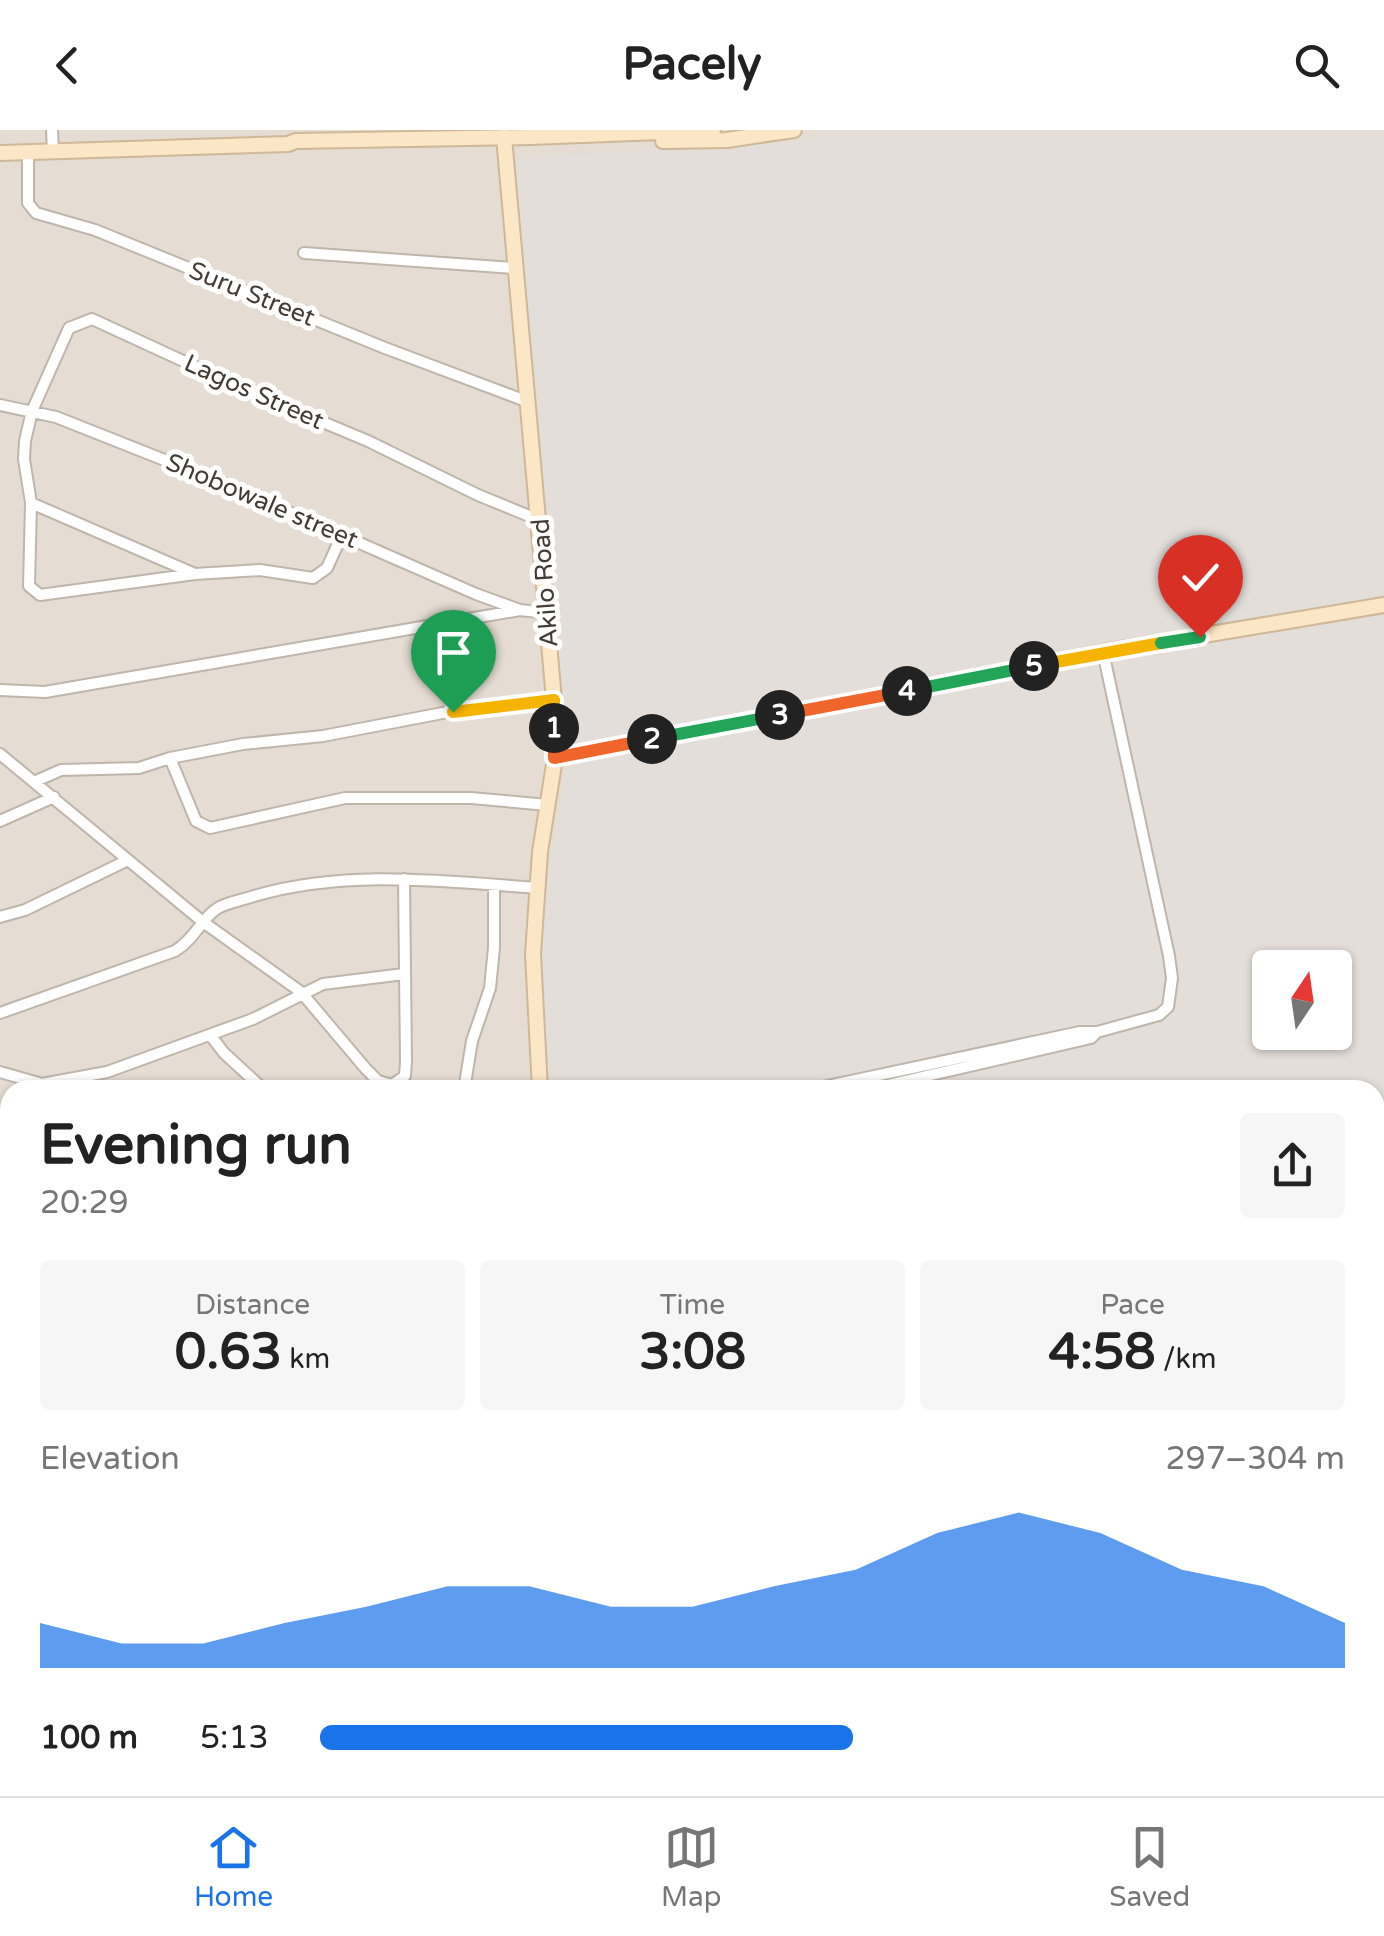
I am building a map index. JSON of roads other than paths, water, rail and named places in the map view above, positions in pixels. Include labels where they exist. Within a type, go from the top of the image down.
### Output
[{"type":"street","points":[[52,130],[53,152]]},
{"type":"street","points":[[505,140],[713,130]]},
{"type":"street","points":[[0,154],[296,141],[727,140],[794,130]]},
{"type":"street","name":"Akilo Road","points":[[505,140],[554,700],[554,758],[537,888],[533,954],[539,1080]]},
{"type":"street","name":"Suru Street","points":[[28,152],[28,204],[36,213],[95,230],[368,342],[526,401]]},
{"type":"street","points":[[304,253],[514,268]]},
{"type":"street","name":"Lagos Street","points":[[195,574],[40,595],[29,586],[31,502],[24,459],[27,430],[69,328],[92,319],[540,520]]},
{"type":"street","name":"Shobowale street","points":[[0,405],[32,410],[220,482],[520,610]]},
{"type":"street","points":[[31,502],[195,574],[260,570],[312,578],[327,568],[342,535]]},
{"type":"street","points":[[554,758],[1104,652],[1384,605]]},
{"type":"street","points":[[0,690],[45,692],[520,610],[547,613]]},
{"type":"street","points":[[866,1080],[1091,1038],[1098,1032],[1159,1015],[1168,1007],[1172,978],[1104,652]]},
{"type":"street","points":[[36,781],[62,770],[140,768],[242,744],[324,736],[453,712],[554,700]]},
{"type":"street","points":[[0,754],[203,922],[301,992],[377,1080]]},
{"type":"street","points":[[170,758],[196,821],[210,828],[345,798],[471,798],[548,805]]},
{"type":"street","points":[[0,821],[54,797]]},
{"type":"street","points":[[0,918],[25,910],[128,860]]},
{"type":"street","points":[[0,1013],[176,951],[194,938],[203,922],[222,906],[295,886],[404,879],[537,888]]},
{"type":"street","points":[[400,1080],[405,1076],[406,1061],[404,879]]},
{"type":"street","points":[[466,1080],[472,1041],[490,988],[494,885]]},
{"type":"street","points":[[70,1080],[107,1072],[211,1036],[323,984],[404,974]]},
{"type":"street","points":[[211,1036],[254,1080]]},
{"type":"street","points":[[898,1080],[940,1067]]}]
